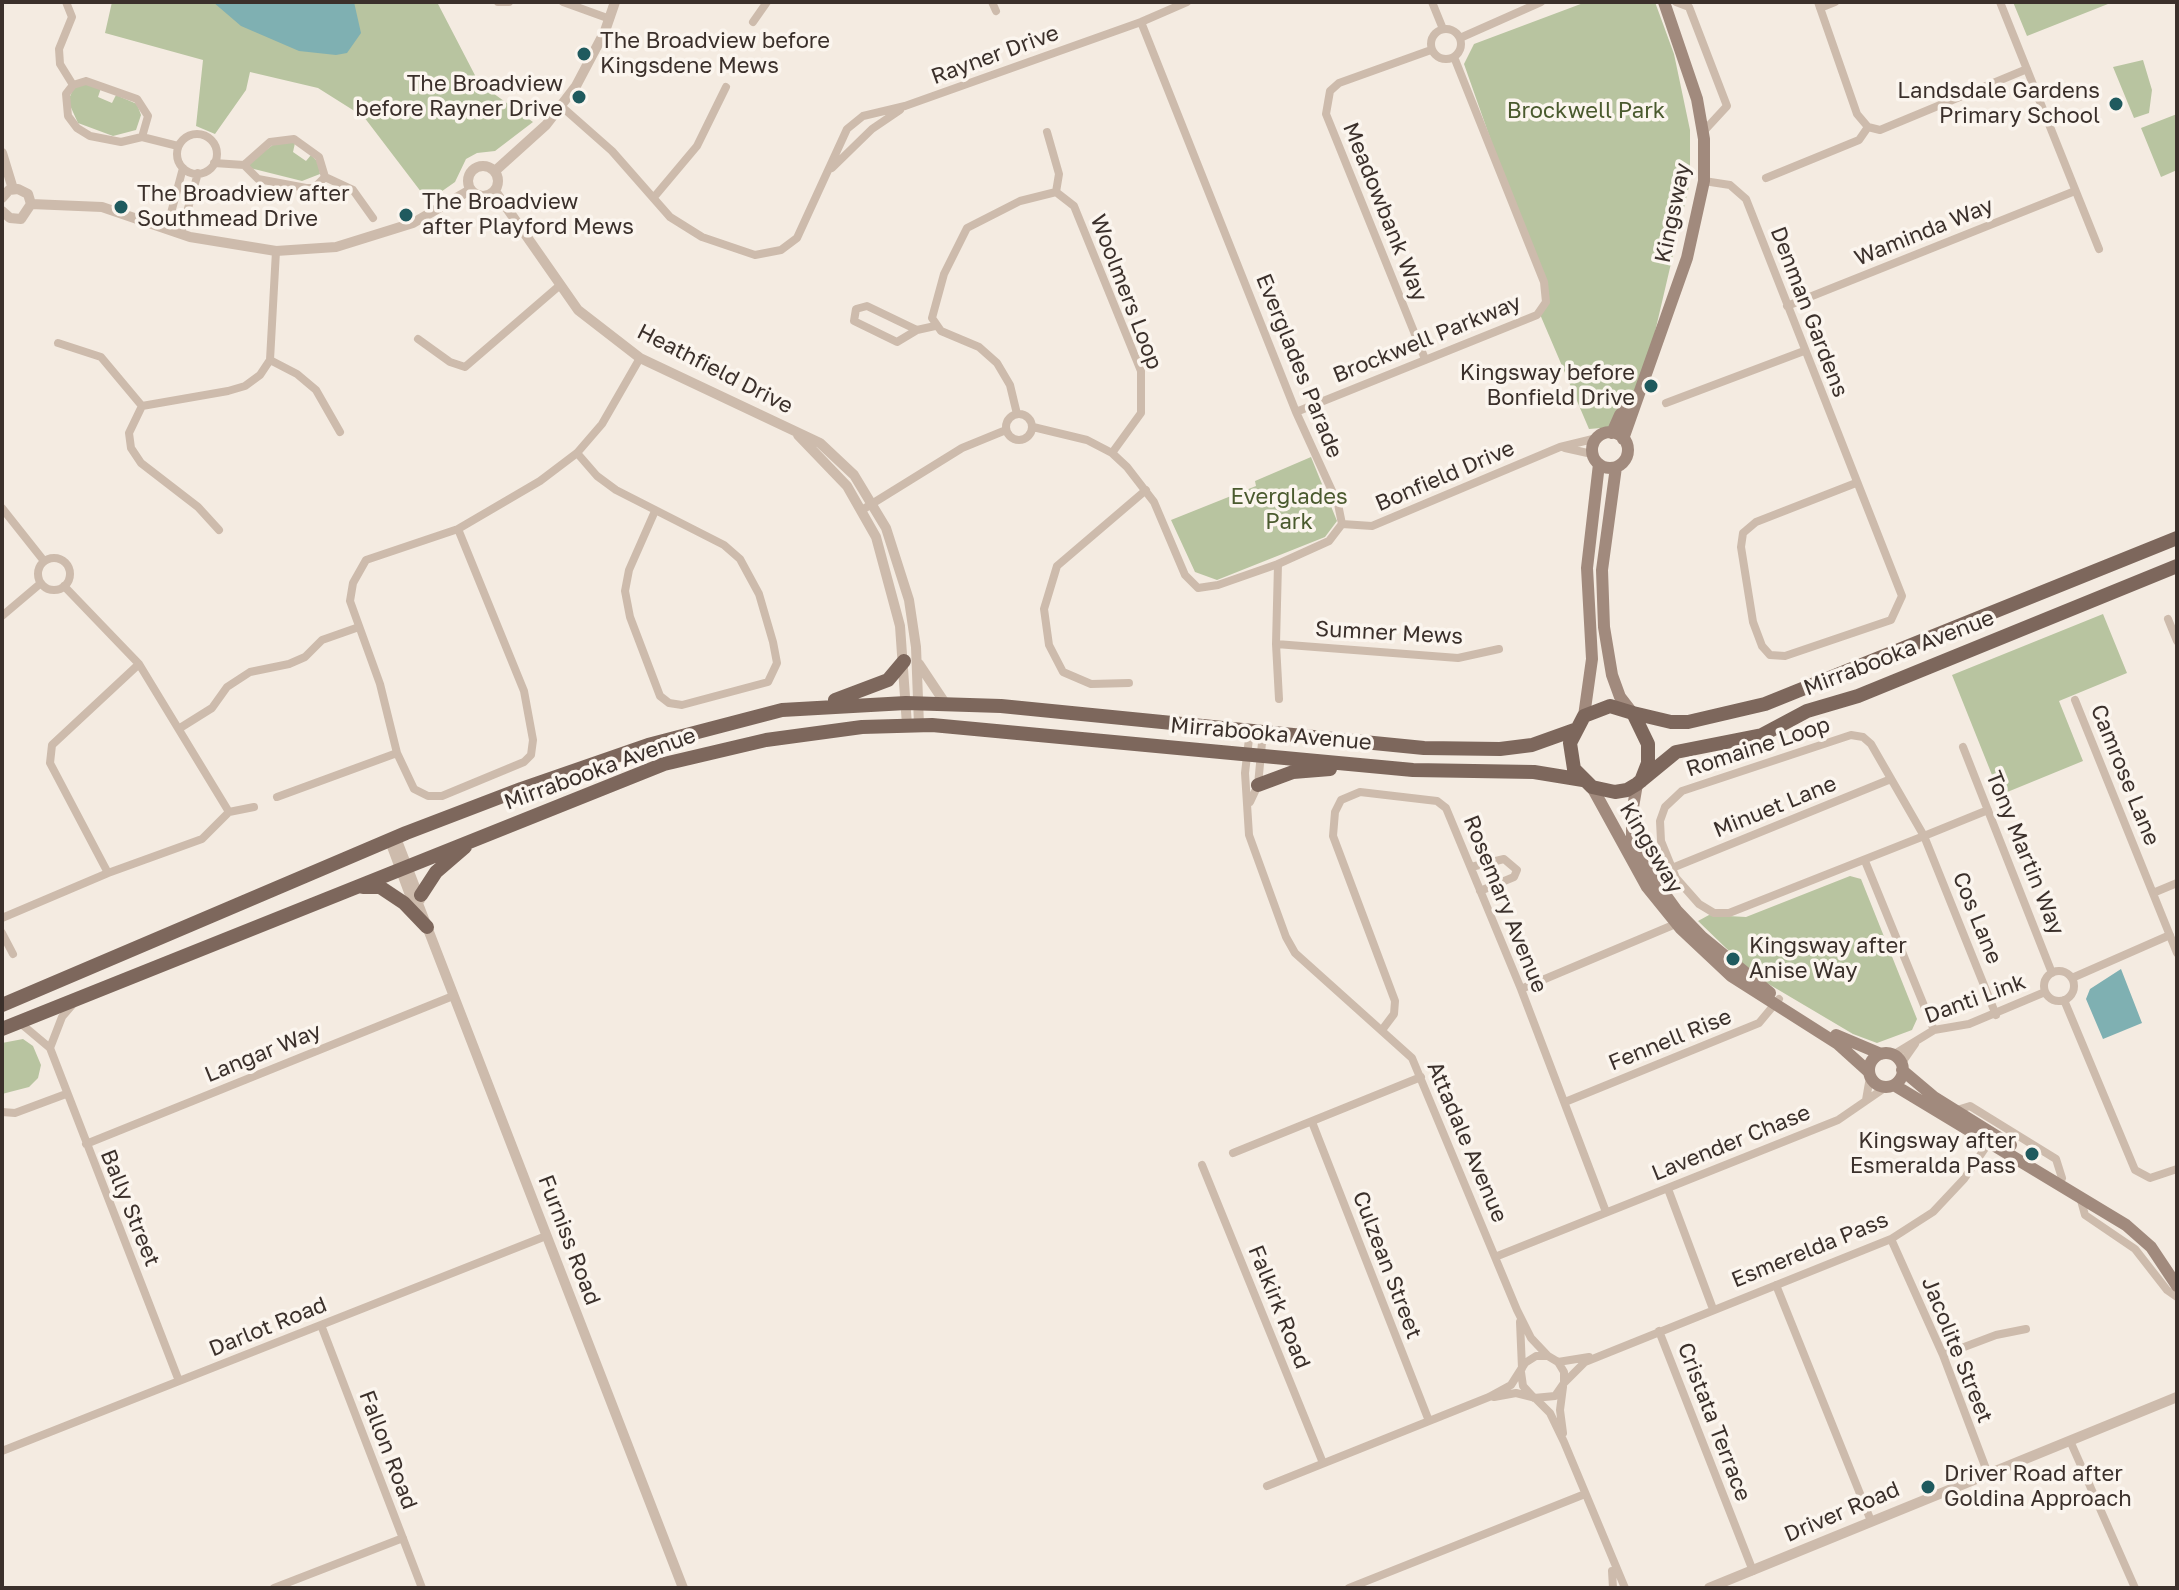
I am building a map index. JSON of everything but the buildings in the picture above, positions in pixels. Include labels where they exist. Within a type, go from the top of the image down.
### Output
[{"type":"main road","name":"Kingsway","points":[[1616,467],[1627,455],[1618,436],[1620,415],[1641,392],[1687,258],[1704,181],[1703,132],[1683,49],[1664,2]]},
{"type":"main road","points":[[1596,459],[1616,467],[1602,570],[1604,627],[1612,675],[1620,697],[1632,712],[1648,744],[1648,763],[1639,782],[1615,792],[1588,784],[1570,756],[1574,730],[1584,716],[1592,659],[1587,568],[1597,438],[1618,436]]},
{"type":"main road","name":"Mirrabooka Avenue","points":[[1632,712],[1688,722],[1765,704],[2177,538]]},
{"type":"main road","name":"Mirrabooka Avenue","points":[[1639,782],[1676,752],[1762,735],[1807,711],[1858,696],[2177,566]]},
{"type":"main road","points":[[812,708],[888,680],[910,660]]},
{"type":"main road","name":"Mirrabooka Avenue","points":[[2,1005],[393,839],[521,789],[648,745],[782,710],[945,703],[1424,748],[1500,749],[1532,745],[1574,730]]},
{"type":"main road","points":[[1584,716],[1610,706],[1632,712]]},
{"type":"main road","name":"Mirrabooka Avenue","points":[[2,1029],[664,764],[766,740],[913,725],[1366,765],[1534,772],[1588,784]]},
{"type":"main road","points":[[1258,785],[1293,772],[1366,765]]},
{"type":"main road","name":"Kingsway","points":[[1639,782],[1632,813],[1636,849],[1681,922]]},
{"type":"main road","name":"Kingsway","points":[[1588,784],[1641,877],[1681,922],[1777,1002],[1838,1044],[1870,1074],[1877,1085],[1890,1086],[2062,1178],[2134,1223],[2177,1271]]},
{"type":"main road","points":[[420,901],[436,872],[471,841]]},
{"type":"main road","points":[[358,887],[380,887],[404,903],[427,927]]},
{"type":"main road","name":"Kingsway","points":[[1777,1002],[1845,1040],[1894,1061],[1934,1097],[2126,1225],[2151,1247],[2177,1286]]},
{"type":"main road","points":[[1870,1074],[1872,1061],[1894,1061],[1890,1086]]},
{"type":"street","points":[[66,2],[72,17],[59,49],[60,64],[73,85]]},
{"type":"street","points":[[498,2],[509,2]]},
{"type":"street","points":[[563,2],[610,19]]},
{"type":"street","points":[[495,171],[520,152],[561,106],[585,72],[615,2]]},
{"type":"street","points":[[753,22],[767,2]]},
{"type":"street","name":"Rayner Drive","points":[[561,106],[612,151],[655,196],[670,217],[702,237],[755,255],[781,250],[797,238],[847,129],[863,116],[905,106],[1141,22],[1187,2]]},
{"type":"street","points":[[1432,2],[1443,29]]},
{"type":"street","points":[[1460,38],[1541,2]]},
{"type":"street","points":[[1676,2],[1689,7],[1727,106],[1703,132]]},
{"type":"street","points":[[1835,2],[1819,5],[1857,114],[1868,127],[1880,130],[2027,69]]},
{"type":"street","points":[[2000,2],[2099,249]]},
{"type":"street","name":"Everglades Parade","points":[[1141,22],[1296,412],[1338,504],[1342,524]]},
{"type":"street","points":[[1443,29],[1454,31],[1460,38],[1461,48],[1454,57],[1440,58],[1431,50],[1432,38],[1443,29]]},
{"type":"street","name":"Meadowbank Way","points":[[1425,359],[1326,114],[1330,91],[1339,83],[1431,50]]},
{"type":"street","name":"Brockwell Parkway","points":[[1296,412],[1537,315],[1546,302],[1544,282],[1454,57]]},
{"type":"street","points":[[73,85],[86,81],[137,99],[148,116],[142,137]]},
{"type":"street","points":[[73,85],[65,104],[77,128],[90,136],[121,142],[142,137],[178,146]]},
{"type":"street","points":[[655,196],[697,146],[726,87]]},
{"type":"street","name":"Rayner Drive","points":[[824,178],[853,146],[905,106]]},
{"type":"street","points":[[1766,178],[1859,140],[1868,127]]},
{"type":"street","points":[[935,326],[932,318],[944,274],[967,228],[1020,201],[1056,192],[1059,174],[1047,132]]},
{"type":"street","points":[[167,228],[183,168],[177,156],[178,146],[187,136],[203,135],[213,143],[214,163]]},
{"type":"street","points":[[244,165],[270,142],[294,139],[319,157],[325,177],[353,190],[373,218]]},
{"type":"street","points":[[2,153],[13,189]]},
{"type":"street","points":[[181,233],[198,173],[214,163],[244,165],[258,179],[306,188],[314,188],[325,177]]},
{"type":"street","points":[[483,165],[495,171],[498,181],[495,191],[482,196],[470,190],[468,178],[472,169],[483,165]]},
{"type":"street","points":[[183,168],[198,173]]},
{"type":"street","name":"Denman Gardens","points":[[1704,181],[1730,185],[1746,199],[1902,596],[1891,620],[1785,656],[1770,655],[1762,646],[1753,622],[1741,547],[1743,533],[1756,522],[1856,483]]},
{"type":"street","points":[[2,198],[13,189]]},
{"type":"street","points":[[13,189],[28,194],[31,204]]},
{"type":"street","points":[[31,204],[102,207],[181,233],[276,251],[336,247],[388,231],[413,223],[470,190]]},
{"type":"street","name":"Heathfield Drive","points":[[495,191],[578,310],[640,358],[798,435],[813,438],[831,450],[873,502],[903,576],[914,626],[910,660],[913,725]]},
{"type":"street","name":"Waminda Way","points":[[1787,306],[2075,191]]},
{"type":"street","name":"Woolmers Loop","points":[[1056,192],[1074,206],[1141,371],[1141,413],[1112,453]]},
{"type":"street","points":[[2,211],[10,218],[21,219],[31,204]]},
{"type":"street","points":[[142,406],[245,386],[260,375],[270,360],[276,251]]},
{"type":"street","points":[[418,339],[450,362],[465,367],[559,286]]},
{"type":"street","points":[[917,330],[867,306],[856,309],[854,321],[897,342],[917,330],[935,326],[991,356],[1008,381],[1017,414]]},
{"type":"street","points":[[58,343],[101,357],[142,406]]},
{"type":"street","points":[[1666,403],[1804,351]]},
{"type":"street","points":[[458,529],[524,691],[533,740],[531,755],[524,762],[442,796],[428,796],[414,789],[397,753],[380,684],[350,601],[353,583],[366,560],[458,529],[540,481],[577,453],[602,424],[640,358]]},
{"type":"street","points":[[270,360],[297,374],[316,390],[340,432]]},
{"type":"street","points":[[142,406],[129,433],[131,448],[141,463],[198,507],[219,530]]},
{"type":"street","points":[[1033,427],[1023,440],[1010,437],[1006,430],[1007,421],[1017,414],[1026,416],[1033,427],[1074,435],[1112,453],[1146,490],[1185,575],[1198,588],[1218,585],[1278,564],[1329,541],[1342,524]]},
{"type":"street","points":[[862,510],[962,448],[1006,430]]},
{"type":"street","name":"Heathfield Drive","points":[[798,435],[839,477],[862,510],[884,560],[910,660]]},
{"type":"street","name":"Bonfield Drive","points":[[1342,524],[1372,526],[1560,447],[1597,438]]},
{"type":"street","points":[[1560,447],[1596,459]]},
{"type":"street","points":[[577,453],[597,476],[655,511],[724,545],[750,573],[775,653],[776,672],[768,682],[682,705],[669,703],[660,696],[630,617],[625,591],[629,570],[655,511]]},
{"type":"street","points":[[1129,683],[1091,684],[1063,672],[1049,645],[1044,609],[1057,566],[1146,490]]},
{"type":"street","points":[[2,508],[44,561]]},
{"type":"street","points":[[56,559],[66,565],[69,576],[64,586],[54,590],[41,583],[38,571],[44,561],[56,559]]},
{"type":"street","points":[[1278,564],[1276,644],[1279,699]]},
{"type":"street","points":[[2,616],[41,583]]},
{"type":"street","points":[[64,586],[139,664],[229,812]]},
{"type":"street","points":[[2168,619],[2177,641]]},
{"type":"street","points":[[180,728],[212,708],[227,687],[250,672],[289,664],[305,657],[322,640],[359,627]]},
{"type":"street","name":"Sumner Mews","points":[[1276,644],[1458,658],[1499,649]]},
{"type":"street","points":[[910,660],[945,703]]},
{"type":"street","points":[[108,873],[50,763],[52,745],[139,664]]},
{"type":"street","name":"Camrose Lane","points":[[2075,700],[2177,953]]},
{"type":"street","name":"Attadale Avenue","points":[[1256,731],[1249,835],[1295,953],[1412,1058],[1517,1310],[1531,1338],[1548,1356]]},
{"type":"street","name":"Attadale Avenue","points":[[1249,803],[1258,785],[1253,755],[1256,731]]},
{"type":"street","name":"Romaine Loop","points":[[1924,836],[1871,744],[1851,735],[1713,778],[1682,791],[1665,807],[1660,821],[1661,841],[1672,868],[1699,904],[1714,913],[1729,913],[1865,861],[1988,810]]},
{"type":"street","name":"Tony Martin Way","points":[[1963,747],[2052,973]]},
{"type":"street","points":[[277,797],[397,753]]},
{"type":"street","name":"Minuet Lane","points":[[1672,868],[1891,779]]},
{"type":"street","name":"Rosemary Avenue","points":[[1382,1030],[1394,1014],[1395,1001],[1334,844],[1335,812],[1348,794],[1360,792],[1437,801],[1446,808],[1521,989],[1606,1212]]},
{"type":"street","points":[[2,918],[108,873],[202,839],[229,812],[254,807]]},
{"type":"street","name":"Cos Lane","points":[[1924,836],[1996,1015]]},
{"type":"street","name":"Furniss Road","points":[[393,839],[420,901],[453,996],[683,1588]]},
{"type":"street","points":[[1471,867],[1491,859],[1504,859],[1517,870],[1514,877],[1480,891]]},
{"type":"street","points":[[1865,861],[1934,1030]]},
{"type":"street","points":[[2153,893],[2177,883]]},
{"type":"street","points":[[1521,989],[1681,922]]},
{"type":"street","points":[[2,933],[13,954]]},
{"type":"street","points":[[2072,978],[2170,935]]},
{"type":"street","points":[[2063,971],[2072,978],[2072,993],[2064,1000],[2054,1000],[2045,992],[2044,981],[2052,973],[2063,971]]},
{"type":"street","name":"Danti Link","points":[[1894,1061],[1934,1030],[1996,1015],[2045,992]]},
{"type":"street","name":"Langar Way","points":[[86,1144],[453,996]]},
{"type":"street","points":[[19,1022],[50,1048],[62,1017],[77,1000]]},
{"type":"street","points":[[2064,1000],[2135,1170],[2150,1178],[2177,1169]]},
{"type":"street","name":"Fennell Rise","points":[[1565,1102],[1759,1023],[1777,1002]]},
{"type":"street","name":"Bally Street","points":[[50,1048],[179,1381]]},
{"type":"street","points":[[1865,1100],[1870,1074]]},
{"type":"street","points":[[1233,1153],[1421,1077]]},
{"type":"street","name":"Lavender Chase","points":[[1495,1257],[1838,1120],[1890,1086]]},
{"type":"street","points":[[2,1112],[15,1113],[66,1094]]},
{"type":"street","name":"Kingsway","points":[[1957,1110],[1970,1106],[2056,1159],[2062,1178]]},
{"type":"street","name":"Culzean Street","points":[[1312,1122],[1429,1421]]},
{"type":"street","name":"Esmerelda Pass","points":[[1563,1384],[1585,1362],[1891,1239],[1933,1212],[1964,1179],[1992,1138]]},
{"type":"street","name":"Falkirk Road","points":[[1202,1165],[1323,1463]]},
{"type":"street","points":[[1668,1189],[1713,1309]]},
{"type":"street","name":"Kingsway","points":[[2080,1196],[2085,1215],[2135,1249],[2167,1290],[2177,1297]]},
{"type":"street","name":"Darlot Road","points":[[2,1451],[546,1236]]},
{"type":"street","name":"Jacolite Street","points":[[1891,1239],[1943,1355],[1988,1474]]},
{"type":"street","points":[[1776,1285],[1871,1521]]},
{"type":"street","name":"Attadale Avenue","points":[[1517,1310],[1522,1330],[1521,1370]]},
{"type":"street","name":"Fallon Road","points":[[321,1325],[422,1588]]},
{"type":"street","points":[[1943,1355],[1996,1335],[2026,1329]]},
{"type":"street","name":"Cristata Terrace","points":[[1659,1331],[1753,1571]]},
{"type":"street","name":"Esmerelda Pass","points":[[1558,1362],[1605,1354]]},
{"type":"street","points":[[1267,1486],[1489,1397],[1511,1385],[1530,1359],[1548,1356],[1558,1362],[1564,1372],[1560,1410],[1564,1442]]},
{"type":"street","points":[[1521,1370],[1523,1386],[1550,1413],[1564,1442],[1625,1588]]},
{"type":"street","points":[[1489,1397],[1516,1393],[1534,1397],[1555,1396],[1563,1384]]},
{"type":"street","name":"Driver Road","points":[[1709,1588],[2174,1401]]},
{"type":"street","points":[[2071,1443],[2135,1588]]},
{"type":"street","points":[[1349,1588],[1585,1494]]},
{"type":"street","points":[[274,1588],[403,1538]]},
{"type":"street","points":[[1612,1558],[1613,1588]]},
{"type":"green space","points":[[112,2],[437,2],[479,83],[533,122],[495,151],[477,153],[466,159],[455,182],[428,201],[364,117],[318,88],[250,72],[246,90],[215,134],[196,126],[203,60],[105,33]]},
{"type":"green space","name":"Brockwell Park","points":[[1586,2],[1655,2],[1674,54],[1690,130],[1690,182],[1641,392],[1613,427],[1589,429],[1539,312],[1545,294],[1464,64],[1474,44]]},
{"type":"green space","points":[[2013,2],[2113,2],[2027,36]]},
{"type":"green space","points":[[2143,60],[2152,90],[2149,113],[2134,118],[2113,67]]},
{"type":"green space","points":[[84,84],[101,88],[98,97],[112,103],[116,95],[137,104],[141,115],[136,130],[113,136],[78,123],[68,101],[74,87]]},
{"type":"green space","points":[[2177,114],[2177,170],[2161,177],[2141,128]]},
{"type":"green space","points":[[278,141],[295,143],[293,152],[306,161],[311,155],[318,162],[320,174],[302,181],[250,168],[249,163]]},
{"type":"green space","name":"Everglades Park","points":[[1311,457],[1337,521],[1325,537],[1217,580],[1195,572],[1171,520],[1256,486],[1255,481]]},
{"type":"green space","points":[[2103,614],[2127,673],[2059,701],[2083,761],[2000,795],[1952,675]]},
{"type":"green space","points":[[1850,876],[1861,879],[1917,1019],[1912,1030],[1877,1043],[1853,1034],[1755,976],[1698,921],[1709,915],[1746,917]]},
{"type":"green space","points":[[23,1039],[33,1046],[41,1065],[38,1078],[29,1087],[2,1094],[2,1043]]},
{"type":"water","points":[[213,2],[354,2],[361,33],[347,53],[336,55],[299,51],[241,26]]},
{"type":"water","points":[[2121,969],[2142,1023],[2103,1039],[2086,999],[2090,989]]},
{"type":"place","name":"The Broadview before Kingsdene Mews","points":[[584,54]]},
{"type":"place","name":"The Broadview before Rayner Drive","points":[[579,97]]},
{"type":"place","name":"Landsdale Gardens Primary School","points":[[2116,104]]},
{"type":"place","name":"The Broadview after Southmead Drive","points":[[121,207]]},
{"type":"place","name":"The Broadview after Playford Mews","points":[[406,215]]},
{"type":"place","name":"Kingsway before Bonfield Drive","points":[[1651,386]]},
{"type":"place","name":"Kingsway after Anise Way","points":[[1733,959]]},
{"type":"place","name":"Kingsway after Esmeralda Pass","points":[[2032,1154]]},
{"type":"place","name":"Driver Road after Goldina Approach","points":[[1928,1487]]}]
